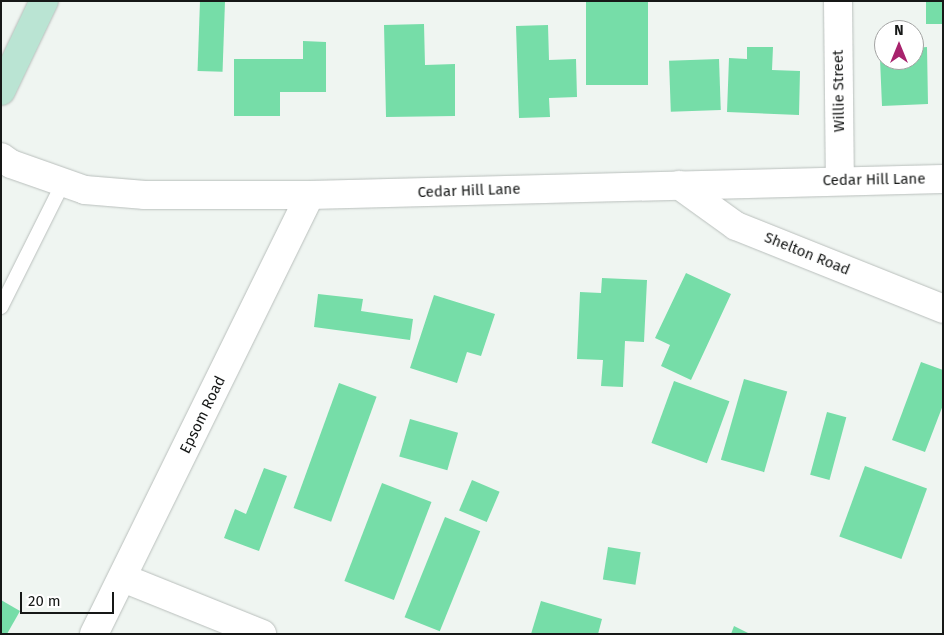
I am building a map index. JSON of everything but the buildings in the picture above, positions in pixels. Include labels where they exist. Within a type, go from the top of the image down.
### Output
[{"type":"main road","points":[[1,91],[44,1]]},
{"type":"street","name":"Willie Street","points":[[838,1],[840,180]]},
{"type":"street","name":"Cedar Hill Lane","points":[[1,157],[10,164],[85,190],[145,195],[310,195],[840,180],[943,180]]},
{"type":"street","name":"Shelton Road","points":[[679,185],[736,226],[943,309]]},
{"type":"street","name":"Epsom Road","points":[[94,634],[310,195]]},
{"type":"street","points":[[123,578],[262,634]]},
{"type":"lane","points":[[1,307],[63,182]]}]
